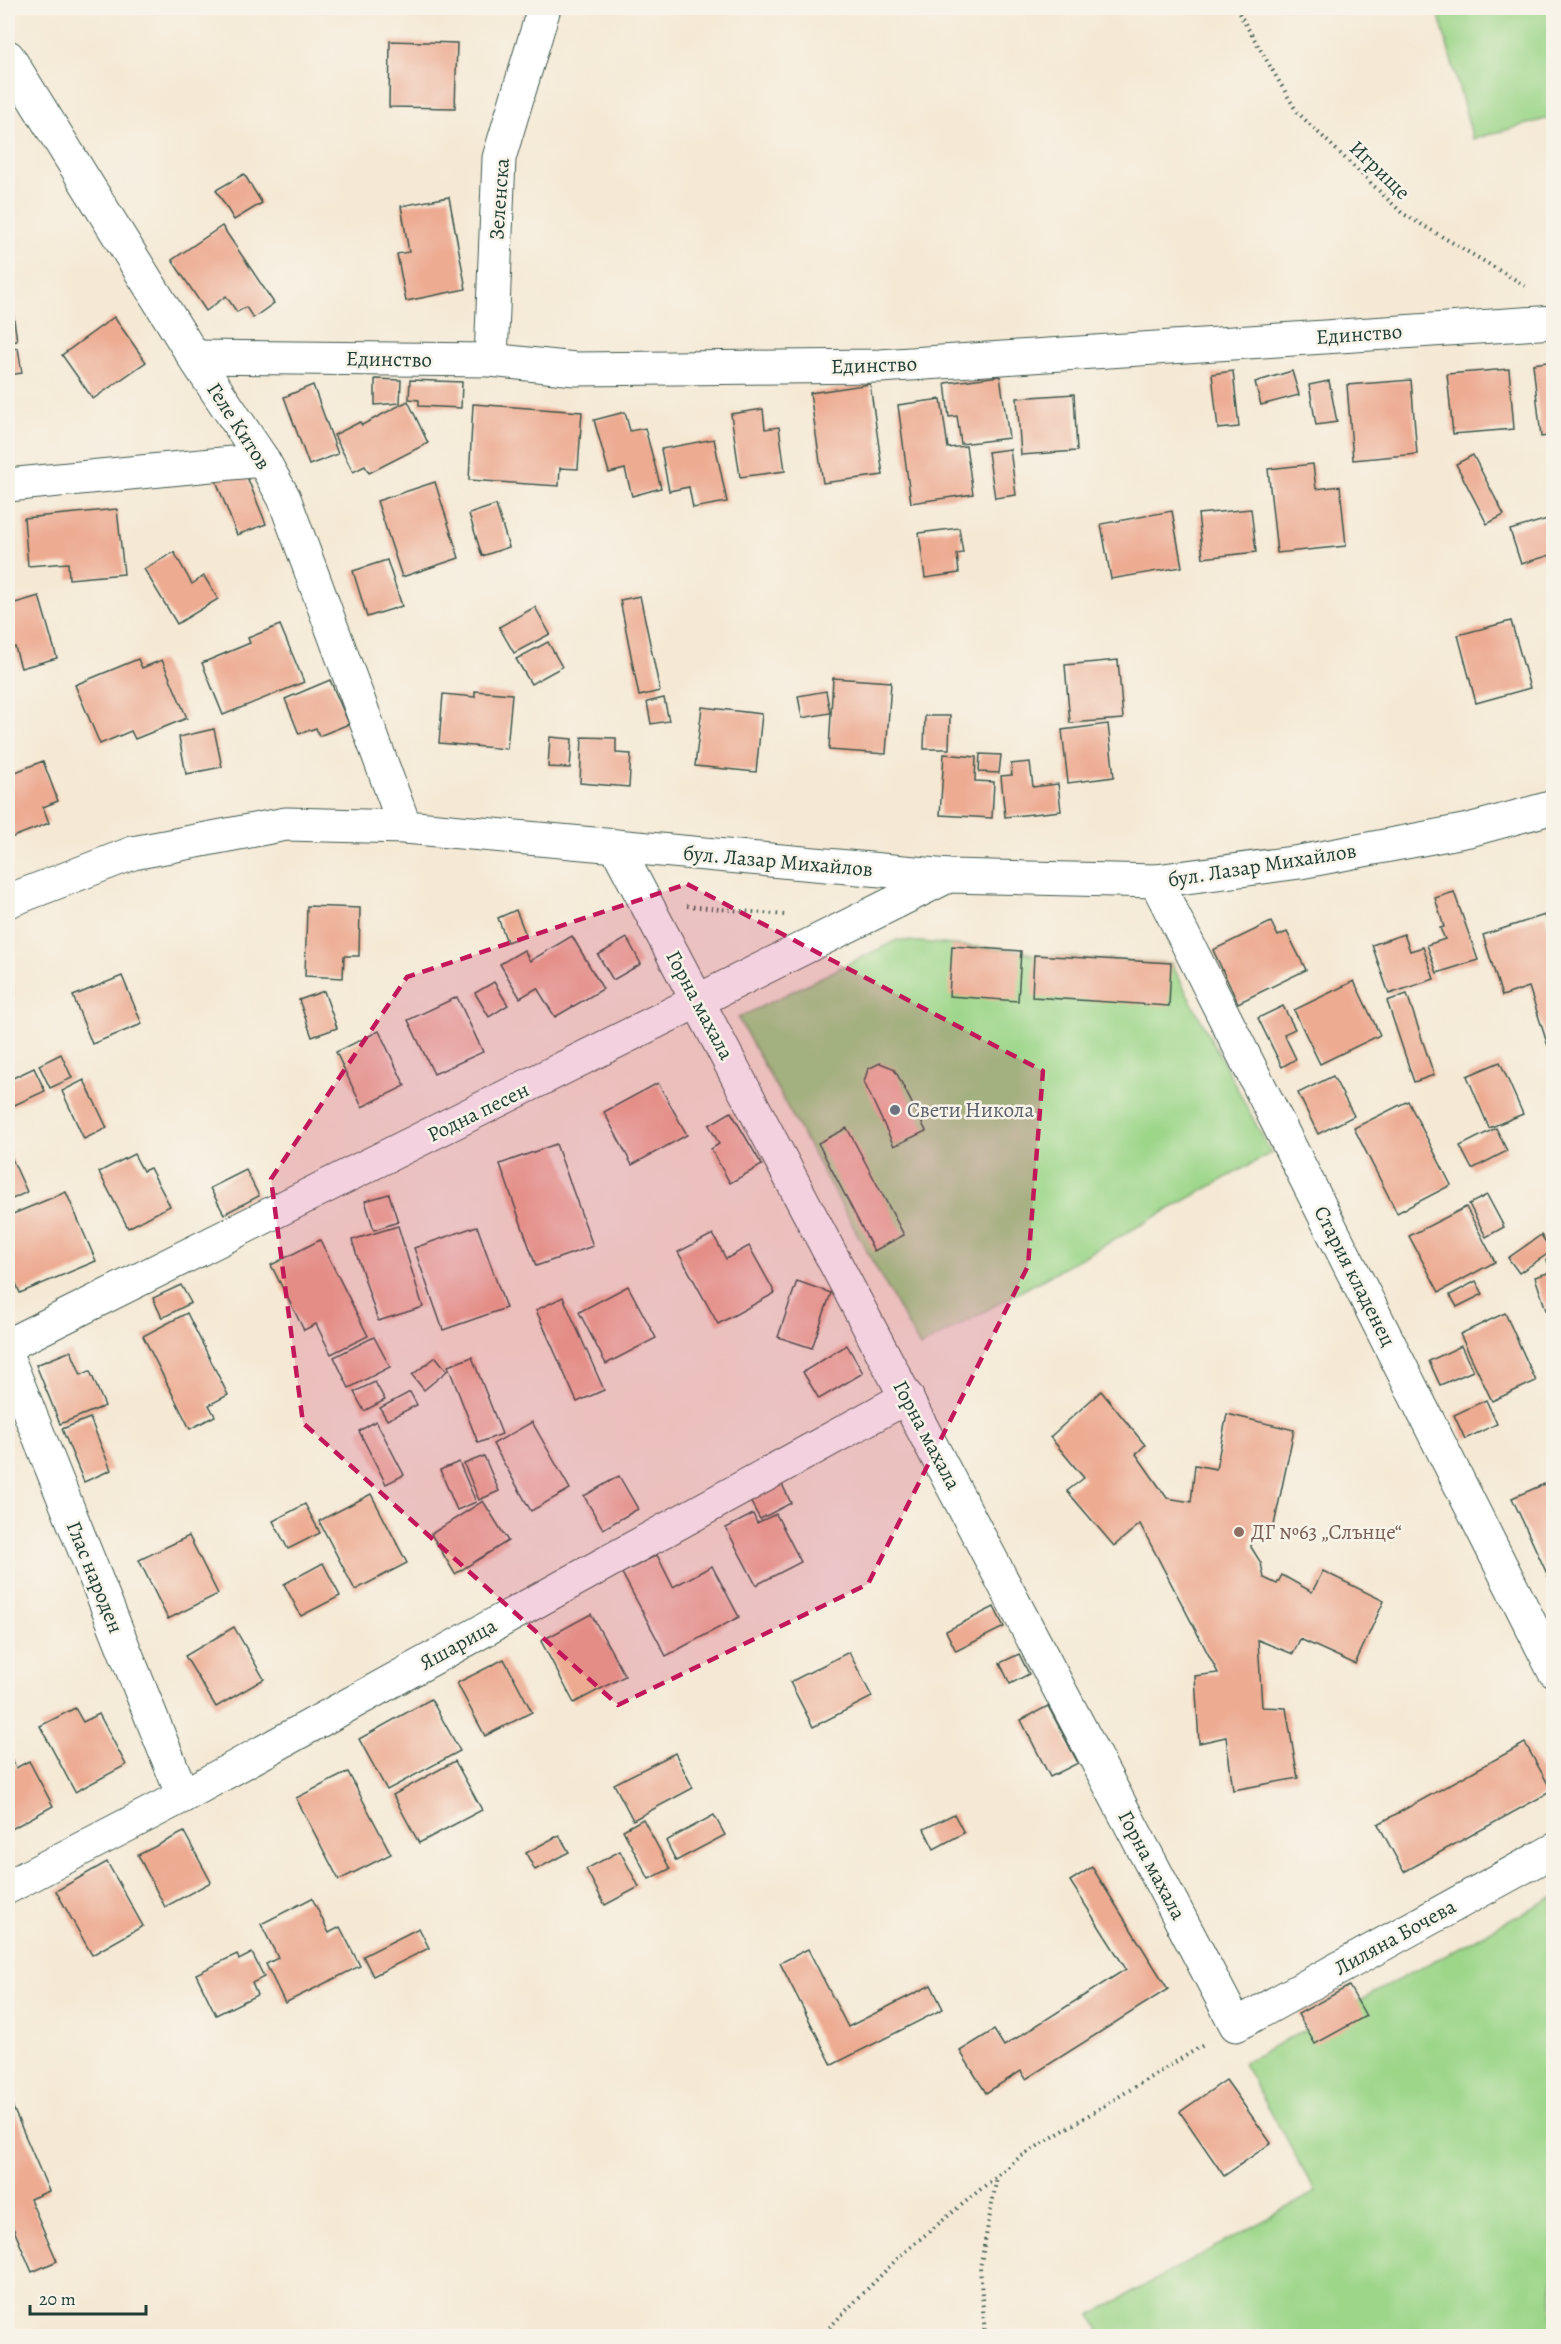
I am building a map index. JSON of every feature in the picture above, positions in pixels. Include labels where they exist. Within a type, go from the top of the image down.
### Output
[{"type":"street","name":"Зеленска","points":[[491,360],[499,158],[544,8]]},
{"type":"street","name":"Геле Китов","points":[[8,57],[194,357],[263,460],[284,498],[405,828]]},
{"type":"street","name":"Единство","points":[[194,357],[491,360],[575,369],[880,366],[1554,322]]},
{"type":"street","points":[[8,485],[263,460]]},
{"type":"street","name":"бул. Лазар Михайлов","points":[[8,901],[133,853],[286,824],[405,828],[948,876],[1156,881],[1300,862],[1469,830],[1554,807]]},
{"type":"street","name":"Горна махала","points":[[616,846],[1236,2025]]},
{"type":"street","name":"Родна песен","points":[[8,1345],[699,1003],[948,876]]},
{"type":"street","name":"Стария кладенец","points":[[1156,881],[1554,1671]]},
{"type":"street","name":"Глас народен","points":[[8,1359],[183,1796]]},
{"type":"street","name":"Яшарица","points":[[8,1887],[183,1796],[907,1397]]},
{"type":"street","name":"Лиляна Бочева","points":[[1236,2025],[1554,1850]]},
{"type":"path","name":"Игрище","points":[[1236,8],[1298,112],[1402,213],[1533,291]]},
{"type":"path","points":[[646,902],[787,915]]},
{"type":"path","points":[[820,2337],[903,2253],[1020,2157],[1236,2025]]},
{"type":"path","points":[[986,2337],[980,2268],[997,2176]]},
{"type":"highlighted area","points":[[687,884],[1043,1071],[1028,1266],[868,1584],[618,1705],[303,1423],[271,1179],[407,977]]},
{"type":"green space","points":[[1437,8],[1553,8],[1553,117],[1473,139]]},
{"type":"green space","points":[[897,940],[1021,951],[1034,955],[1171,963],[1271,1153],[920,1347],[738,1018]]},
{"type":"green space","points":[[1553,1897],[1553,2336],[1102,2336],[1091,2315],[1316,2192],[1243,2063]]},
{"type":"building","points":[[390,41],[457,43],[455,108],[389,107]]},
{"type":"building","points":[[244,174],[262,203],[234,220],[216,190]]},
{"type":"building","points":[[449,197],[466,289],[406,301],[397,254],[409,252],[401,206]]},
{"type":"building","points":[[222,226],[274,303],[253,318],[246,307],[237,312],[226,296],[206,311],[172,260]]},
{"type":"building","points":[[8,299],[11,299],[17,341],[8,343]]},
{"type":"building","points":[[114,317],[146,362],[93,399],[62,355]]},
{"type":"building","points":[[18,348],[22,373],[8,375],[8,350]]},
{"type":"building","points":[[1554,361],[1554,435],[1541,437],[1533,364]]},
{"type":"building","points":[[1509,369],[1514,429],[1453,434],[1447,374]]},
{"type":"building","points":[[1233,371],[1239,427],[1218,429],[1212,374]]},
{"type":"building","points":[[1292,371],[1299,395],[1261,405],[1255,382]]},
{"type":"building","points":[[1000,376],[1009,438],[961,444],[957,416],[949,417],[945,383]]},
{"type":"building","points":[[375,379],[401,380],[400,403],[375,405]]},
{"type":"building","points":[[410,380],[462,382],[461,408],[419,406],[419,400],[409,399]]},
{"type":"building","points":[[1411,380],[1417,454],[1353,460],[1347,385]]},
{"type":"building","points":[[1329,381],[1337,422],[1316,425],[1309,385]]},
{"type":"building","points":[[870,384],[883,475],[823,483],[810,393]]},
{"type":"building","points":[[313,385],[338,454],[309,465],[284,397]]},
{"type":"building","points":[[1074,394],[1077,451],[1021,455],[1017,398]]},
{"type":"building","points":[[941,399],[948,448],[966,446],[973,494],[911,503],[898,405]]},
{"type":"building","points":[[408,401],[428,443],[369,473],[365,466],[353,472],[334,435],[360,422],[362,425]]},
{"type":"building","points":[[473,404],[582,412],[578,469],[560,468],[559,486],[469,480]]},
{"type":"building","points":[[763,409],[765,429],[779,427],[785,471],[740,477],[731,414]]},
{"type":"building","points":[[625,412],[630,431],[645,428],[661,488],[632,496],[625,469],[609,473],[594,420]]},
{"type":"building","points":[[714,439],[727,502],[693,508],[689,487],[669,491],[661,449]]},
{"type":"building","points":[[1010,449],[1016,495],[995,498],[988,452]]},
{"type":"building","points":[[1473,455],[1504,515],[1487,524],[1456,464]]},
{"type":"building","points":[[1313,464],[1316,489],[1340,486],[1346,546],[1277,553],[1268,469]]},
{"type":"building","points":[[243,467],[266,524],[237,535],[215,478]]},
{"type":"building","points":[[435,482],[459,558],[402,577],[377,501]]},
{"type":"building","points":[[496,505],[509,547],[482,556],[469,514]]},
{"type":"building","points":[[117,509],[124,574],[69,579],[68,563],[28,566],[24,518]]},
{"type":"building","points":[[1251,509],[1256,552],[1203,558],[1198,514]]},
{"type":"building","points":[[1172,511],[1182,567],[1111,579],[1101,524]]},
{"type":"building","points":[[1554,517],[1554,554],[1521,564],[1510,530]]},
{"type":"building","points":[[959,528],[963,553],[957,554],[959,573],[925,578],[919,533]]},
{"type":"building","points":[[174,552],[192,584],[204,576],[218,599],[177,624],[144,569]]},
{"type":"building","points":[[387,560],[402,606],[367,617],[353,571]]},
{"type":"building","points":[[39,596],[57,658],[21,668],[15,647],[8,649],[8,605]]},
{"type":"building","points":[[640,596],[660,691],[639,696],[620,600]]},
{"type":"building","points":[[535,607],[550,634],[514,653],[499,627]]},
{"type":"building","points":[[1511,621],[1530,688],[1476,703],[1458,635]]},
{"type":"building","points":[[280,625],[304,682],[223,715],[202,663],[250,643],[248,638]]},
{"type":"building","points":[[548,642],[562,667],[531,684],[516,659]]},
{"type":"building","points":[[138,659],[142,668],[162,660],[187,718],[135,739],[131,731],[100,744],[75,685]]},
{"type":"building","points":[[1118,660],[1123,719],[1070,723],[1065,665]]},
{"type":"building","points":[[833,678],[891,682],[886,754],[829,750]]},
{"type":"building","points":[[330,680],[349,724],[319,736],[316,728],[299,734],[285,699]]},
{"type":"building","points":[[475,691],[512,694],[507,749],[439,743],[443,694],[475,697]]},
{"type":"building","points":[[826,691],[830,713],[802,718],[798,696]]},
{"type":"building","points":[[664,698],[669,721],[651,724],[647,702]]},
{"type":"building","points":[[702,707],[762,714],[756,772],[695,766]]},
{"type":"building","points":[[925,716],[950,716],[949,749],[924,749]]},
{"type":"building","points":[[1108,724],[1114,777],[1068,783],[1062,730]]},
{"type":"building","points":[[214,729],[222,767],[186,774],[179,737]]},
{"type":"building","points":[[550,737],[572,739],[570,768],[548,767]]},
{"type":"building","points":[[582,737],[616,738],[616,753],[631,754],[629,787],[580,783]]},
{"type":"building","points":[[944,754],[976,757],[975,781],[994,782],[992,818],[940,815]]},
{"type":"building","points":[[980,754],[1001,755],[999,773],[979,772]]},
{"type":"building","points":[[43,761],[58,801],[43,807],[49,823],[8,839],[8,775]]},
{"type":"building","points":[[1030,762],[1033,787],[1058,784],[1061,811],[1005,817],[1001,776],[1012,775],[1011,764]]},
{"type":"building","points":[[1454,892],[1478,960],[1437,973],[1427,945],[1445,939],[1440,928],[1444,927],[1435,898]]},
{"type":"building","points":[[307,906],[360,908],[359,956],[344,956],[343,978],[305,976]]},
{"type":"building","points":[[516,910],[526,935],[507,942],[498,918]]},
{"type":"building","points":[[1545,915],[1554,943],[1554,1044],[1548,1046],[1529,987],[1502,996],[1483,935]]},
{"type":"building","points":[[1271,922],[1278,936],[1287,932],[1306,970],[1238,1003],[1213,950]]},
{"type":"building","points":[[1404,934],[1410,951],[1423,947],[1434,979],[1389,994],[1372,945]]},
{"type":"building","points":[[572,936],[603,989],[555,1017],[537,988],[520,998],[500,964],[524,950],[530,961]]},
{"type":"building","points":[[627,938],[641,964],[613,980],[598,955]]},
{"type":"building","points":[[952,946],[1021,951],[1018,1001],[949,996]]},
{"type":"building","points":[[1034,955],[1171,963],[1169,1006],[1032,997]]},
{"type":"building","points":[[122,976],[142,1024],[92,1044],[73,996]]},
{"type":"building","points":[[8,977],[15,995],[8,998]]},
{"type":"building","points":[[1354,981],[1380,1035],[1320,1064],[1294,1010]]},
{"type":"building","points":[[494,982],[508,1005],[489,1017],[475,993]]},
{"type":"building","points":[[324,991],[337,1028],[312,1037],[299,1000]]},
{"type":"building","points":[[1407,994],[1434,1075],[1414,1082],[1387,1001]]},
{"type":"building","points":[[457,997],[483,1052],[434,1074],[408,1020]]},
{"type":"building","points":[[1283,1006],[1295,1029],[1284,1034],[1296,1059],[1282,1067],[1258,1018]]},
{"type":"building","points":[[379,1031],[405,1086],[362,1107],[336,1052]]},
{"type":"building","points":[[61,1054],[72,1078],[50,1088],[39,1065]]},
{"type":"building","points":[[1500,1062],[1523,1114],[1489,1128],[1467,1076]]},
{"type":"building","name":"Свети Никола","points":[[880,1063],[893,1068],[926,1131],[894,1146],[864,1082],[868,1069]]},
{"type":"building","points":[[8,1068],[13,1078],[34,1068],[45,1091],[8,1108]]},
{"type":"building","points":[[1333,1076],[1354,1116],[1318,1134],[1298,1093]]},
{"type":"building","points":[[84,1080],[107,1128],[84,1139],[62,1091]]},
{"type":"building","points":[[658,1083],[687,1135],[632,1165],[604,1112]]},
{"type":"building","points":[[1408,1101],[1451,1185],[1397,1213],[1354,1128]]},
{"type":"building","points":[[731,1112],[762,1165],[730,1183],[711,1149],[719,1144],[709,1125]]},
{"type":"building","points":[[847,1128],[904,1235],[874,1251],[818,1143]]},
{"type":"building","points":[[1496,1128],[1507,1151],[1472,1169],[1460,1146]]},
{"type":"building","points":[[556,1144],[593,1246],[536,1266],[500,1164]]},
{"type":"building","points":[[8,1150],[27,1192],[8,1201]]},
{"type":"building","points":[[134,1154],[143,1171],[150,1168],[170,1206],[128,1228],[99,1172]]},
{"type":"building","points":[[246,1170],[259,1196],[224,1214],[210,1188]]},
{"type":"building","points":[[66,1192],[96,1261],[20,1293],[8,1264],[8,1216]]},
{"type":"building","points":[[389,1194],[398,1222],[374,1230],[365,1201]]},
{"type":"building","points":[[1487,1195],[1504,1227],[1486,1237],[1469,1204]]},
{"type":"building","points":[[1466,1207],[1495,1262],[1439,1292],[1409,1236]]},
{"type":"building","points":[[398,1226],[423,1307],[378,1321],[352,1240]]},
{"type":"building","points":[[477,1226],[506,1308],[443,1330],[414,1248]]},
{"type":"building","points":[[713,1234],[726,1259],[749,1246],[775,1293],[718,1324],[678,1252]]},
{"type":"building","points":[[1541,1235],[1552,1251],[1519,1273],[1508,1258]]},
{"type":"building","points":[[320,1240],[368,1336],[331,1354],[316,1324],[304,1330],[271,1265]]},
{"type":"building","points":[[1554,1258],[1554,1307],[1546,1310],[1535,1277],[1551,1272],[1547,1260]]},
{"type":"building","points":[[797,1281],[831,1293],[812,1348],[778,1337]]},
{"type":"building","points":[[1476,1281],[1483,1294],[1457,1307],[1450,1295]]},
{"type":"building","points":[[181,1285],[191,1303],[162,1318],[153,1298]]},
{"type":"building","points":[[628,1286],[656,1338],[606,1364],[579,1312]]},
{"type":"building","points":[[563,1297],[604,1390],[577,1402],[536,1310]]},
{"type":"building","points":[[187,1313],[228,1395],[209,1405],[215,1416],[190,1429],[143,1336]]},
{"type":"building","points":[[1505,1313],[1536,1381],[1492,1401],[1460,1334]]},
{"type":"building","points":[[374,1337],[390,1367],[349,1388],[334,1357]]},
{"type":"building","points":[[847,1345],[863,1373],[819,1399],[803,1372]]},
{"type":"building","points":[[1461,1346],[1473,1371],[1440,1385],[1429,1361]]},
{"type":"building","points":[[71,1351],[81,1375],[90,1371],[105,1406],[60,1424],[36,1365]]},
{"type":"building","points":[[436,1357],[447,1371],[424,1390],[412,1375]]},
{"type":"building","points":[[472,1357],[502,1434],[478,1443],[448,1366]]},
{"type":"building","points":[[375,1382],[385,1400],[364,1411],[354,1392]]},
{"type":"building","points":[[1101,1391],[1145,1445],[1136,1454],[1167,1498],[1191,1502],[1195,1465],[1216,1469],[1227,1414],[1294,1430],[1273,1530],[1254,1526],[1251,1547],[1261,1563],[1264,1578],[1277,1584],[1282,1575],[1312,1592],[1323,1571],[1384,1601],[1355,1664],[1300,1639],[1293,1654],[1258,1640],[1262,1707],[1286,1708],[1298,1778],[1233,1790],[1226,1737],[1199,1743],[1195,1676],[1218,1673],[1140,1524],[1114,1546],[1067,1491],[1084,1478],[1050,1437]]},
{"type":"building","points":[[410,1392],[417,1405],[387,1420],[380,1408]]},
{"type":"building","points":[[1486,1400],[1497,1424],[1465,1439],[1454,1415]]},
{"type":"building","points":[[90,1418],[111,1470],[84,1482],[62,1429]]},
{"type":"building","points":[[376,1421],[404,1475],[386,1484],[359,1431]]},
{"type":"building","points":[[532,1422],[570,1489],[531,1511],[493,1444]]},
{"type":"building","points":[[484,1456],[499,1491],[479,1500],[464,1464]]},
{"type":"building","points":[[459,1462],[476,1502],[457,1510],[440,1470]]},
{"type":"building","points":[[619,1476],[638,1509],[603,1529],[584,1496]]},
{"type":"building","points":[[780,1480],[791,1503],[760,1519],[748,1497]]},
{"type":"building","points":[[1554,1480],[1554,1589],[1512,1498]]},
{"type":"building","points":[[371,1494],[407,1563],[355,1590],[319,1521]]},
{"type":"building","points":[[483,1501],[508,1541],[455,1574],[431,1534]]},
{"type":"building","points":[[305,1504],[320,1533],[288,1549],[273,1521]]},
{"type":"building","points":[[753,1514],[757,1523],[776,1514],[801,1562],[756,1585],[726,1528]]},
{"type":"building","points":[[189,1536],[218,1594],[168,1619],[139,1560]]},
{"type":"building","points":[[657,1555],[673,1587],[712,1566],[739,1617],[666,1656],[622,1573]]},
{"type":"building","points":[[323,1563],[340,1596],[301,1616],[284,1584]]},
{"type":"building","points":[[994,1607],[1004,1627],[956,1651],[946,1631]]},
{"type":"building","points":[[591,1614],[625,1676],[574,1703],[541,1641]]},
{"type":"building","points":[[234,1627],[264,1679],[216,1707],[185,1656]]},
{"type":"building","points":[[849,1652],[872,1697],[813,1727],[790,1682]]},
{"type":"building","points":[[1019,1654],[1029,1674],[1010,1684],[1000,1663]]},
{"type":"building","points":[[504,1659],[532,1712],[485,1736],[457,1683]]},
{"type":"building","points":[[431,1699],[460,1751],[387,1790],[359,1739]]},
{"type":"building","points":[[1048,1706],[1078,1763],[1050,1777],[1021,1720]]},
{"type":"building","points":[[75,1708],[83,1722],[99,1714],[126,1765],[75,1792],[40,1726]]},
{"type":"building","points":[[1525,1743],[1552,1791],[1404,1872],[1378,1824]]},
{"type":"building","points":[[675,1753],[693,1788],[633,1820],[614,1784]]},
{"type":"building","points":[[12,1761],[16,1768],[29,1761],[53,1806],[8,1831],[8,1763]]},
{"type":"building","points":[[455,1761],[482,1810],[419,1843],[393,1795]]},
{"type":"building","points":[[348,1772],[391,1854],[339,1880],[296,1798]]},
{"type":"building","points":[[954,1814],[964,1833],[934,1849],[924,1829]]},
{"type":"building","points":[[714,1815],[725,1835],[676,1861],[666,1841]]},
{"type":"building","points":[[643,1819],[670,1869],[649,1879],[623,1830]]},
{"type":"building","points":[[184,1832],[211,1882],[165,1907],[138,1855]]},
{"type":"building","points":[[559,1835],[569,1852],[535,1870],[526,1853]]},
{"type":"building","points":[[620,1851],[639,1887],[605,1905],[586,1869]]},
{"type":"building","points":[[107,1862],[143,1926],[92,1955],[56,1891]]},
{"type":"building","points":[[1092,1867],[1168,1989],[1026,2079],[1021,2071],[986,2093],[960,2051],[994,2030],[1004,2046],[1126,1969],[1070,1881]]},
{"type":"building","points":[[312,1898],[329,1933],[340,1927],[360,1966],[285,2003],[266,1964],[278,1958],[261,1924]]},
{"type":"building","points":[[419,1928],[429,1948],[373,1976],[363,1956]]},
{"type":"building","points":[[808,1949],[848,2027],[931,1985],[943,2009],[832,2065],[780,1963]]},
{"type":"building","points":[[252,1953],[264,1977],[252,1983],[257,1995],[216,2015],[196,1974],[237,1954],[239,1960]]},
{"type":"building","points":[[1349,1986],[1366,2016],[1315,2044],[1298,2014]]},
{"type":"building","points":[[1226,2080],[1271,2143],[1224,2176],[1180,2112]]},
{"type":"building","points":[[8,2096],[49,2191],[30,2199],[57,2261],[32,2272],[8,2216]]},
{"type":"place","name":"Свети Никола","points":[[895,1110]]},
{"type":"place","name":"ДГ №63 „Слънце“","points":[[1239,1532]]}]
